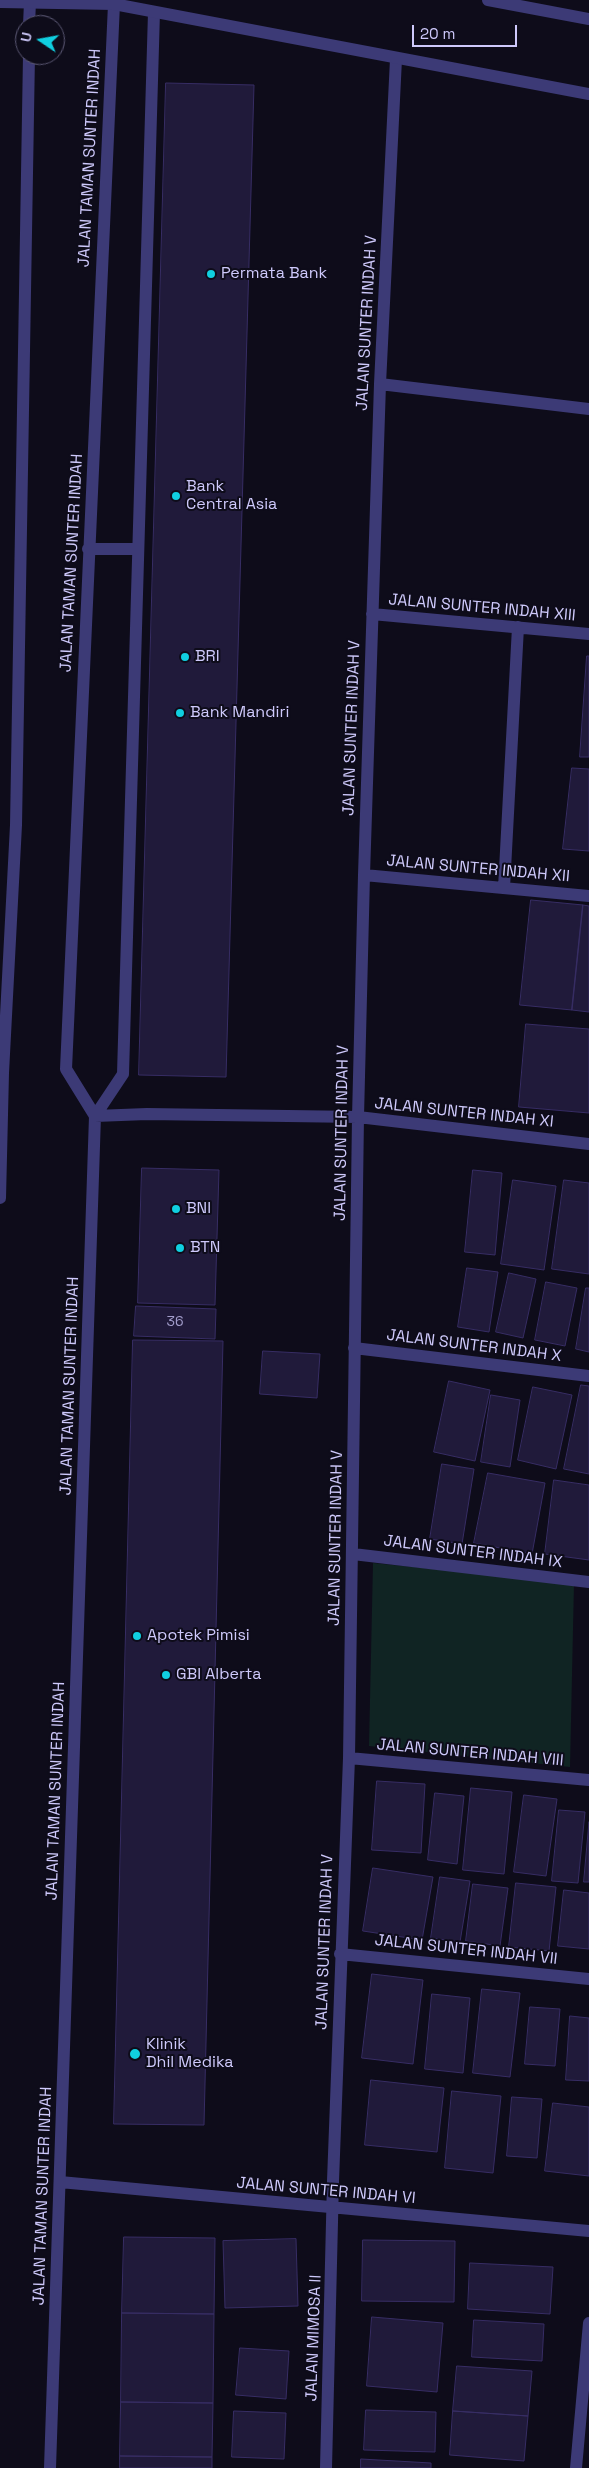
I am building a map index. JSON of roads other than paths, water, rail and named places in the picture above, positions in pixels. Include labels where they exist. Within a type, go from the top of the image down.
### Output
[{"type":"street","points":[[488,0],[589,19]]},
{"type":"street","points":[[30,1],[30,15]]},
{"type":"street","points":[[0,2],[111,2],[154,12],[589,94]]},
{"type":"street","name":"JALAN TAMAN SUNTER INDAH","points":[[50,2468],[95,1116],[66,1069],[111,2]]},
{"type":"street","points":[[95,1116],[123,1074],[154,12]]},
{"type":"street","name":"JALAN SUNTER INDAH V","points":[[333,2208],[340,1954],[349,1758],[353,1554],[354,1348],[364,875],[380,384],[396,58]]},
{"type":"street","points":[[0,1198],[2,1073],[16,824],[28,65]]},
{"type":"street","points":[[380,384],[589,409]]},
{"type":"street","points":[[88,548],[137,549]]},
{"type":"street","name":"JALAN SUNTER INDAH XIII","points":[[372,614],[589,634]]},
{"type":"street","points":[[504,888],[518,627]]},
{"type":"street","name":"JALAN SUNTER INDAH XII","points":[[364,875],[589,896]]},
{"type":"street","name":"JALAN SUNTER INDAH XI","points":[[95,1116],[147,1114],[358,1117],[589,1144]]},
{"type":"street","name":"JALAN SUNTER INDAH X","points":[[354,1348],[589,1376]]},
{"type":"street","name":"JALAN SUNTER INDAH IX","points":[[353,1554],[589,1582]]},
{"type":"street","name":"JALAN SUNTER INDAH VIII","points":[[349,1758],[589,1780]]},
{"type":"street","name":"JALAN SUNTER INDAH VII","points":[[340,1954],[589,1979]]},
{"type":"street","name":"JALAN SUNTER INDAH VI","points":[[60,2182],[589,2231]]},
{"type":"street","name":"JALAN MIMOSA II","points":[[326,2468],[333,2208]]},
{"type":"street","points":[[576,2468],[589,2324]]},
{"type":"place","name":"Permata Bank","points":[[211,274]]},
{"type":"place","name":"Bank Central Asia","points":[[176,496]]},
{"type":"place","name":"BRI","points":[[185,657]]},
{"type":"place","name":"Bank Mandiri","points":[[180,713]]},
{"type":"place","name":"BNI","points":[[176,1209]]},
{"type":"place","name":"BTN","points":[[180,1248]]},
{"type":"place","name":"Apotek Pimisi","points":[[137,1636]]},
{"type":"place","name":"GBI Alberta","points":[[166,1675]]},
{"type":"place","name":"Klinik Dhil Medika","points":[[135,2054]]}]
